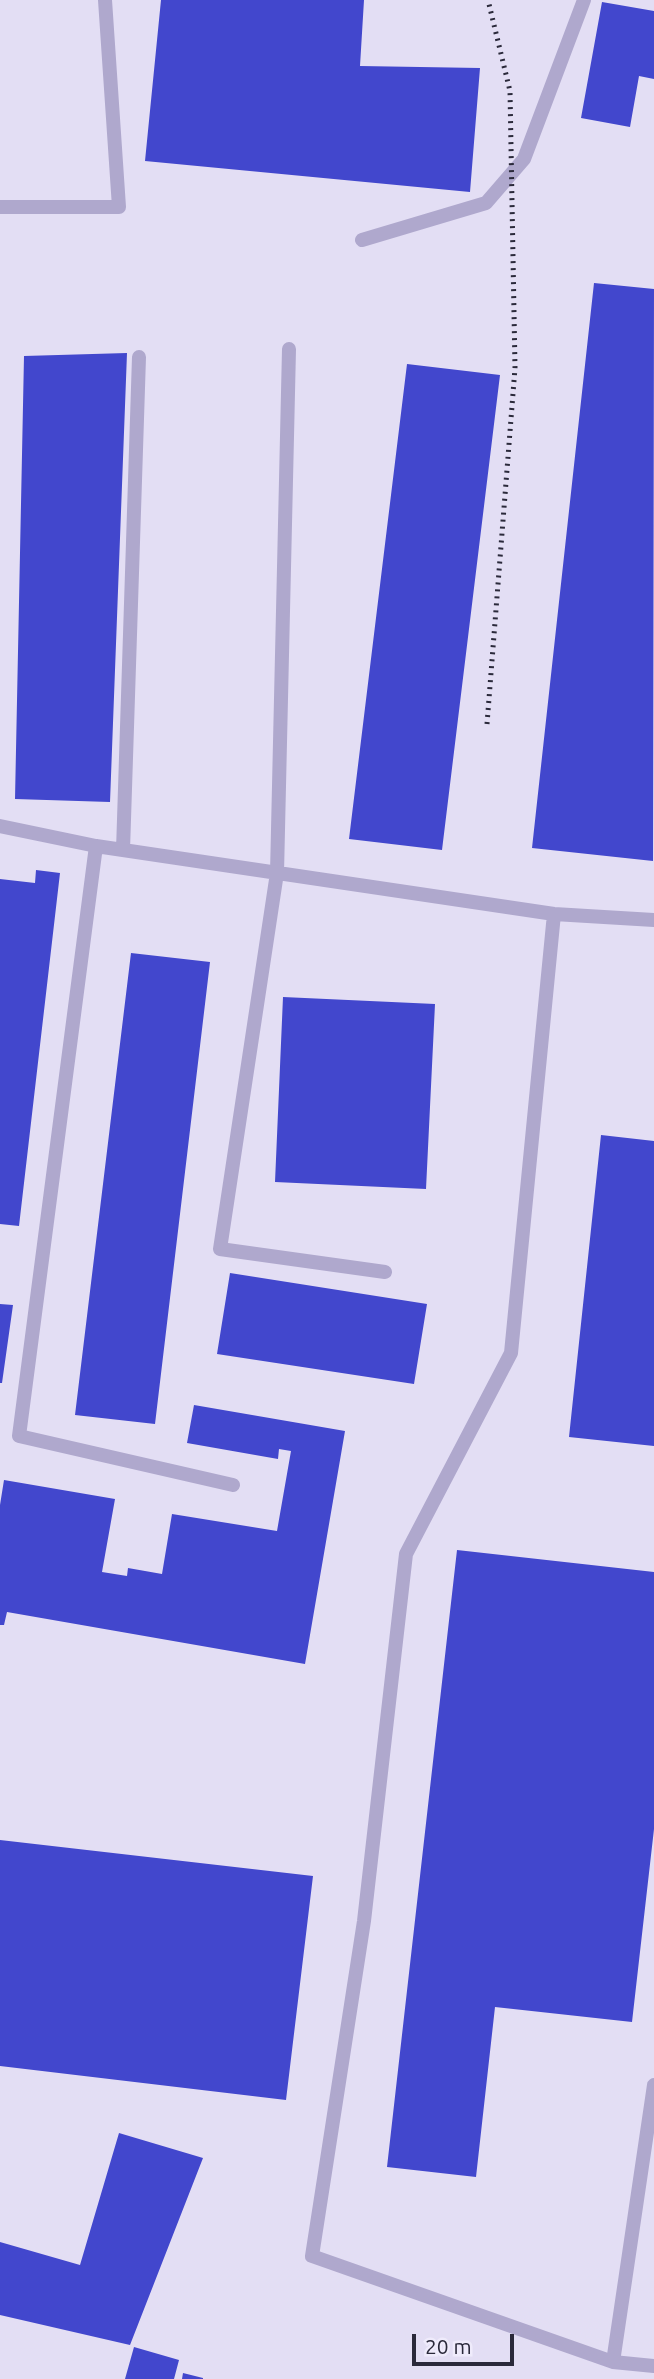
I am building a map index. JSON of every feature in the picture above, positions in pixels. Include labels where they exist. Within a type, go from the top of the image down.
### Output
[{"type":"lane","points":[[0,207],[119,207],[105,0]]},
{"type":"lane","points":[[362,240],[486,204],[524,159],[584,0]]},
{"type":"lane","points":[[289,349],[277,873],[220,1250],[385,1272]]},
{"type":"lane","points":[[123,850],[139,357]]},
{"type":"lane","points":[[0,826],[96,846],[554,914],[654,920]]},
{"type":"lane","points":[[96,846],[19,1436],[233,1485]]},
{"type":"lane","points":[[554,914],[511,1353],[406,1554],[364,1921],[312,2256],[613,2362],[654,2366]]},
{"type":"lane","points":[[613,2362],[654,2085]]},
{"type":"building","points":[[161,0],[364,0],[360,66],[480,68],[470,192],[145,161]]},
{"type":"building","points":[[602,2],[654,11],[654,79],[639,76],[630,127],[581,118]]},
{"type":"building","points":[[594,283],[654,289],[653,861],[532,848]]},
{"type":"building","points":[[127,353],[110,802],[15,799],[24,356]]},
{"type":"building","points":[[407,364],[500,375],[442,850],[349,839]]},
{"type":"building","points":[[36,870],[60,873],[19,1226],[0,1224],[0,879],[35,883]]},
{"type":"building","points":[[131,953],[210,962],[155,1424],[75,1415]]},
{"type":"building","points":[[283,997],[435,1004],[426,1189],[275,1182]]},
{"type":"building","points":[[601,1135],[654,1141],[654,1446],[569,1437]]},
{"type":"building","points":[[230,1273],[427,1304],[414,1384],[217,1354]]},
{"type":"building","points":[[0,1304],[13,1305],[2,1383],[0,1383]]},
{"type":"building","points":[[194,1405],[345,1431],[305,1664],[7,1612],[4,1625],[0,1625],[0,1505],[4,1480],[115,1499],[102,1572],[127,1576],[128,1568],[162,1574],[172,1514],[277,1531],[291,1451],[279,1449],[278,1459],[187,1443]]},
{"type":"building","points":[[457,1550],[654,1572],[654,1829],[632,2022],[495,2007],[476,2177],[387,2167]]},
{"type":"building","points":[[0,1840],[313,1876],[286,2100],[0,2066]]},
{"type":"building","points":[[119,2133],[203,2158],[130,2345],[0,2315],[0,2242],[80,2265]]},
{"type":"building","points":[[134,2347],[179,2360],[174,2379],[125,2379]]},
{"type":"building","points":[[183,2373],[203,2378],[203,2379],[182,2379]]},
{"type":"railway","points":[[487,724],[515,368],[510,91],[488,0]]}]
